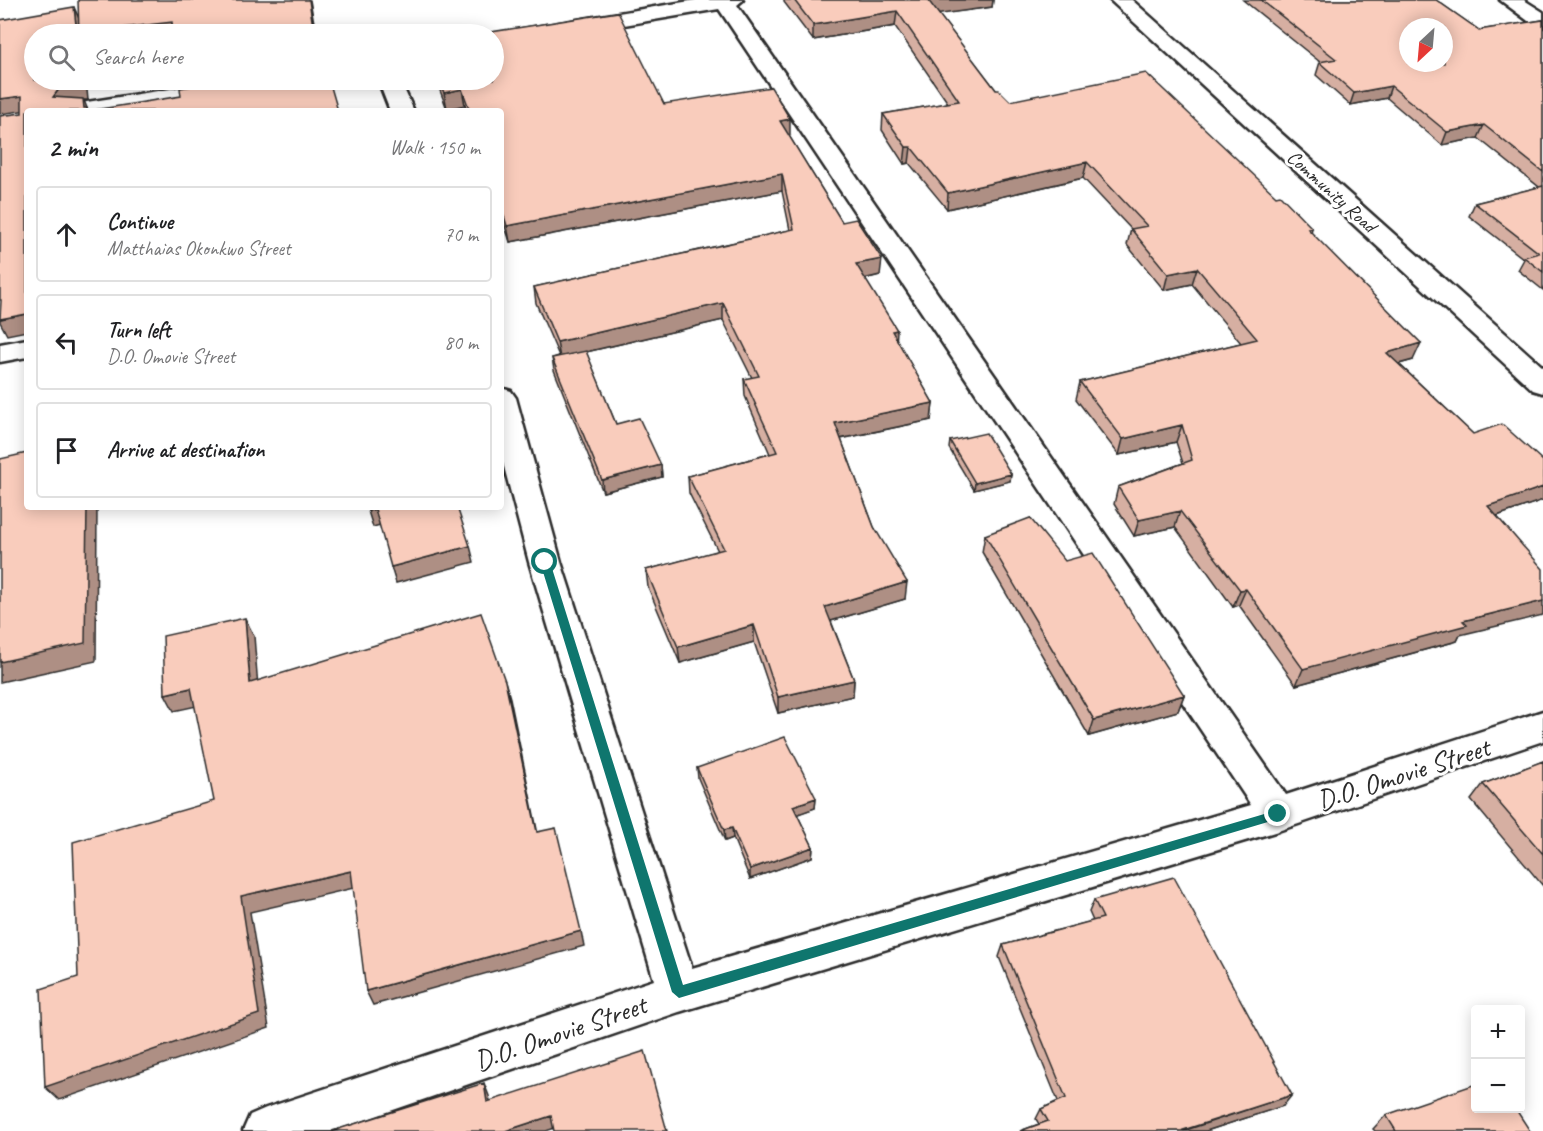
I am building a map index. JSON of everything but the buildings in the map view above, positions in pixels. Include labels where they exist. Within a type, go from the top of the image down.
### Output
[{"type":"street","name":"Community Road","points":[[1120,0],[1543,383]]},
{"type":"street","points":[[1510,0],[1543,21]]},
{"type":"street","points":[[504,39],[728,1],[1278,814]]},
{"type":"street","points":[[93,108],[205,90]]},
{"type":"street","points":[[393,90],[401,108]]},
{"type":"street","points":[[0,353],[24,349]]},
{"type":"street","points":[[504,409],[545,562],[679,992]]},
{"type":"street","name":"D.O. Omovie Street","points":[[266,1131],[679,992],[1278,814],[1543,726]]},
{"type":"route","points":[[545,562],[679,992],[1278,814]]}]
